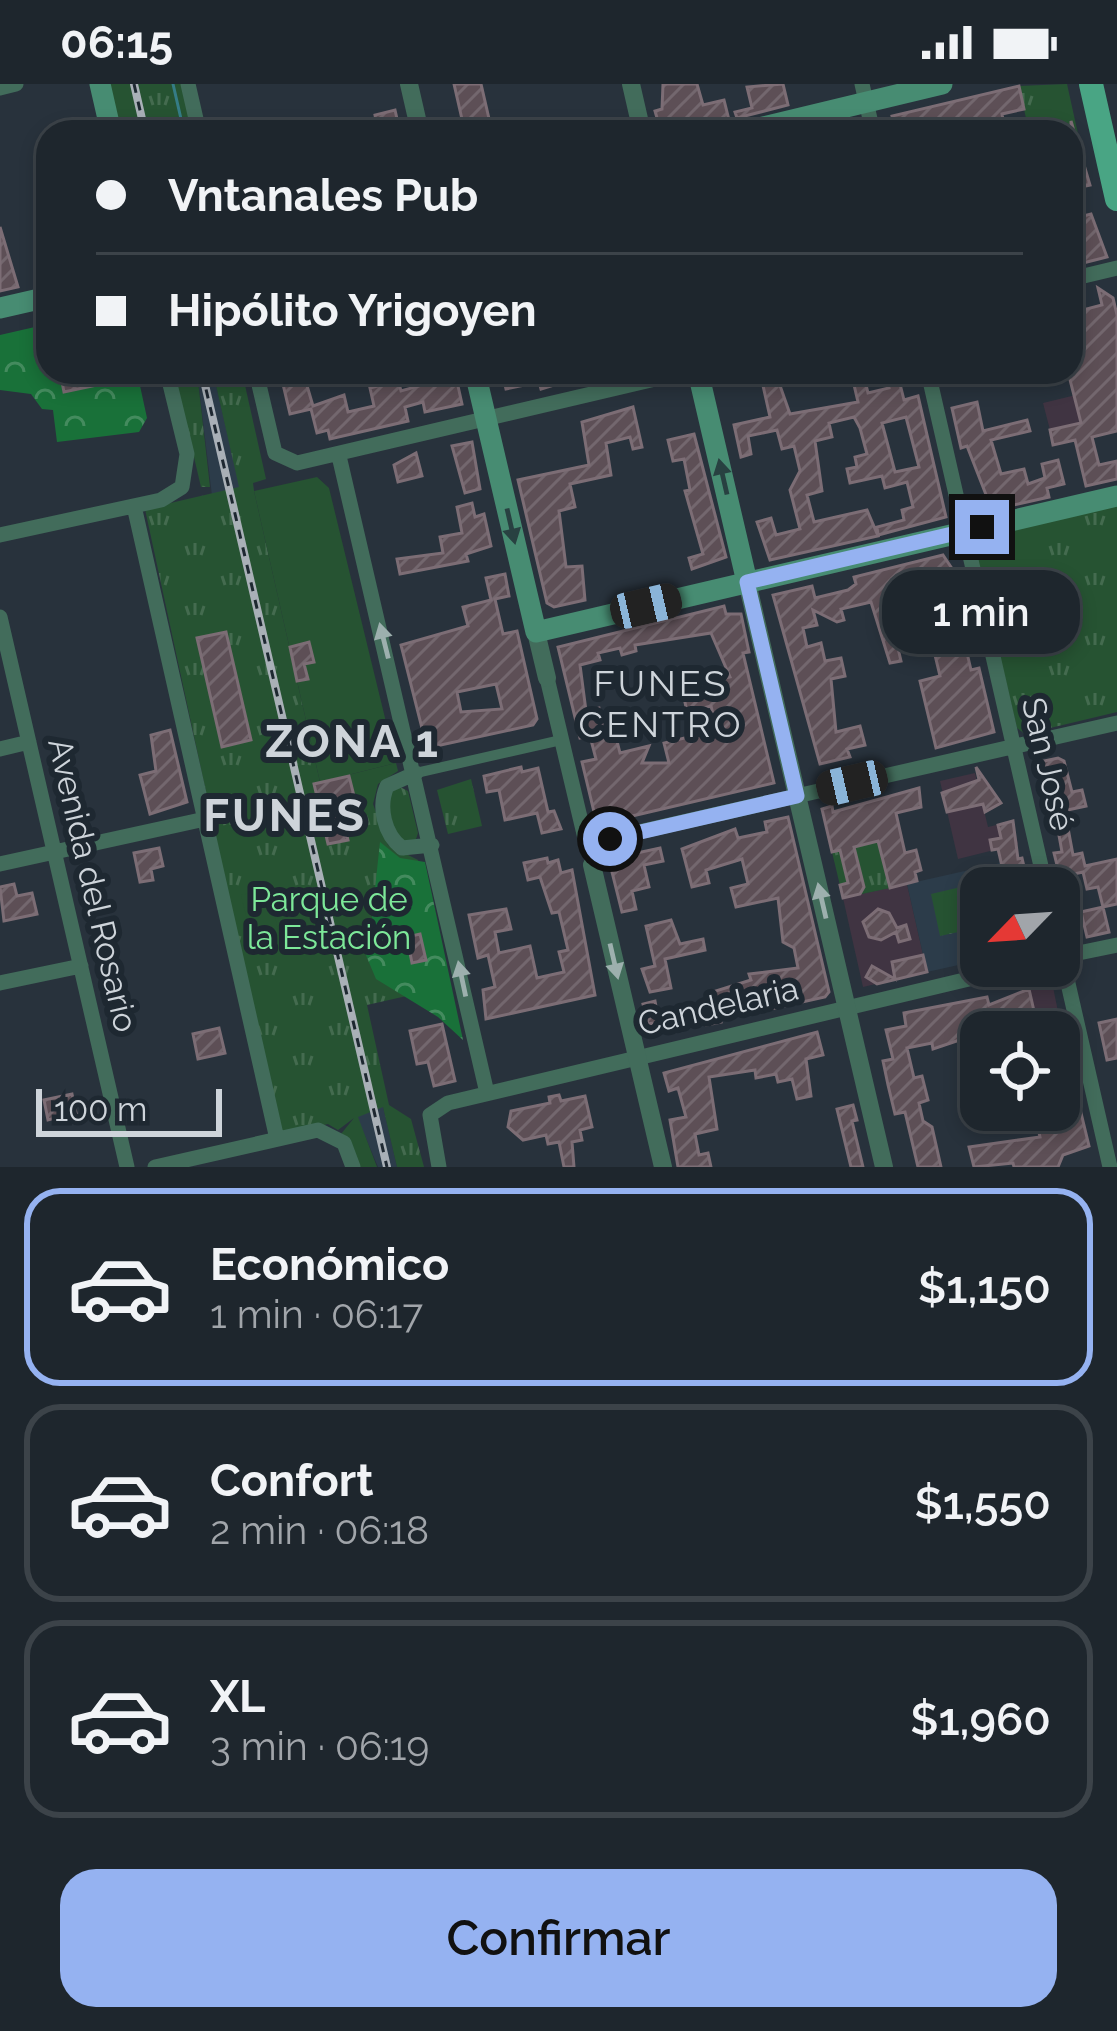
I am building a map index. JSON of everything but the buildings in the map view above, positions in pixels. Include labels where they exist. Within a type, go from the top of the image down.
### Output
[{"type":"main road","points":[[100,84],[108,120]]},
{"type":"main road","points":[[780,120],[864,93],[942,84]]},
{"type":"main road","points":[[1090,84],[1117,199]]},
{"type":"main road","points":[[0,308],[36,300]]},
{"type":"main road","points":[[479,384],[536,632],[1117,496]]},
{"type":"main road","points":[[701,384],[747,582]]},
{"type":"street","points":[[0,88],[16,84]]},
{"type":"street","points":[[188,84],[196,120]]},
{"type":"street","points":[[409,84],[417,120]]},
{"type":"street","points":[[631,84],[639,120]]},
{"type":"street","points":[[1083,276],[1117,268]]},
{"type":"street","points":[[0,535],[172,496],[182,487],[187,454],[170,384]]},
{"type":"street","points":[[259,384],[275,453],[297,464],[636,384]]},
{"type":"street","name":"San José","points":[[931,384],[1041,867]]},
{"type":"street","points":[[339,456],[487,1093]]},
{"type":"street","points":[[134,506],[277,1139]]},
{"type":"street","points":[[747,582],[884,1167]]},
{"type":"street","name":"Avenida del Rosario","points":[[0,617],[128,1167]]},
{"type":"street","points":[[536,632],[664,1167]]},
{"type":"street","points":[[586,844],[1117,722]]},
{"type":"street","points":[[432,845],[402,848],[386,825],[382,806],[387,787],[416,773],[562,740]]},
{"type":"street","points":[[0,748],[29,742]]},
{"type":"street","points":[[0,864],[206,819]]},
{"type":"street","points":[[1080,950],[1117,945]]},
{"type":"street","points":[[0,983],[81,966]]},
{"type":"street","name":"Candelaria","points":[[439,1167],[430,1114],[448,1103],[960,981]]},
{"type":"street","points":[[1068,987],[1110,1167]]},
{"type":"street","points":[[154,1167],[318,1130],[336,1135],[353,1167]]},
{"type":"shaded area","points":[[198,384],[216,384],[397,1167],[378,1167],[357,1117],[214,512]]},
{"type":"shaded area","points":[[1117,385],[1117,414],[1050,430],[1043,403]]},
{"type":"shaded area","points":[[975,773],[988,827],[1013,821],[1018,844],[958,859],[940,781]]},
{"type":"shaded area","points":[[1022,858],[1024,867],[982,867]]},
{"type":"shaded area","points":[[960,872],[960,965],[927,972],[907,884]]},
{"type":"shaded area","points":[[907,884],[927,972],[863,987],[843,898]]},
{"type":"shaded area","points":[[1028,987],[1053,987],[1058,1011],[1034,1011]]},
{"type":"green space","points":[[100,84],[188,84],[196,120],[108,120]]},
{"type":"green space","points":[[1067,84],[1075,120],[1026,120],[1019,86]]},
{"type":"green space","points":[[36,327],[36,384],[140,384],[147,418],[139,432],[57,442],[53,410],[42,409],[31,394],[0,390],[0,335]]},
{"type":"green space","points":[[177,384],[198,384],[210,487],[201,487]]},
{"type":"green space","name":"Parque de la Estación","points":[[216,384],[245,384],[266,479],[253,483],[254,491],[320,782],[396,763],[398,771],[378,784],[373,804],[388,845],[418,860],[446,987],[367,1005],[389,1105],[411,1119],[424,1167],[397,1167],[383,1107],[358,1117],[377,1167],[359,1167],[341,1134],[354,1118],[338,1130],[328,1124],[280,1135],[145,509],[239,487]]},
{"type":"green space","points":[[317,477],[329,488],[396,763],[320,782],[254,491]]},
{"type":"green space","points":[[1117,504],[1117,712],[1025,734],[1017,728],[974,548],[979,538]]},
{"type":"green space","points":[[471,779],[482,826],[448,834],[437,790]]},
{"type":"green space","points":[[400,787],[408,791],[418,833],[415,842],[396,842],[386,807],[390,793]]},
{"type":"green space","points":[[879,841],[890,888],[843,898],[832,852]]},
{"type":"green space","points":[[380,842],[400,858],[425,862],[463,1040],[438,1017],[376,979],[360,941],[371,926]]},
{"type":"green space","points":[[960,887],[960,932],[940,936],[931,894]]},
{"type":"green space","points":[[269,889],[279,935],[252,941],[241,895]]},
{"type":"waterway","points":[[173,84],[181,120]]},
{"type":"railway","points":[[134,84],[142,120]]},
{"type":"railway","points":[[205,384],[387,1167]]},
{"type":"district","name":"FUNES CENTRO","points":[[661,704]]},
{"type":"district","name":"ZONA 1","points":[[353,741]]},
{"type":"district","name":"FUNES","points":[[285,815]]},
{"type":"route","points":[[610,839],[797,796],[747,582],[982,527]]}]
